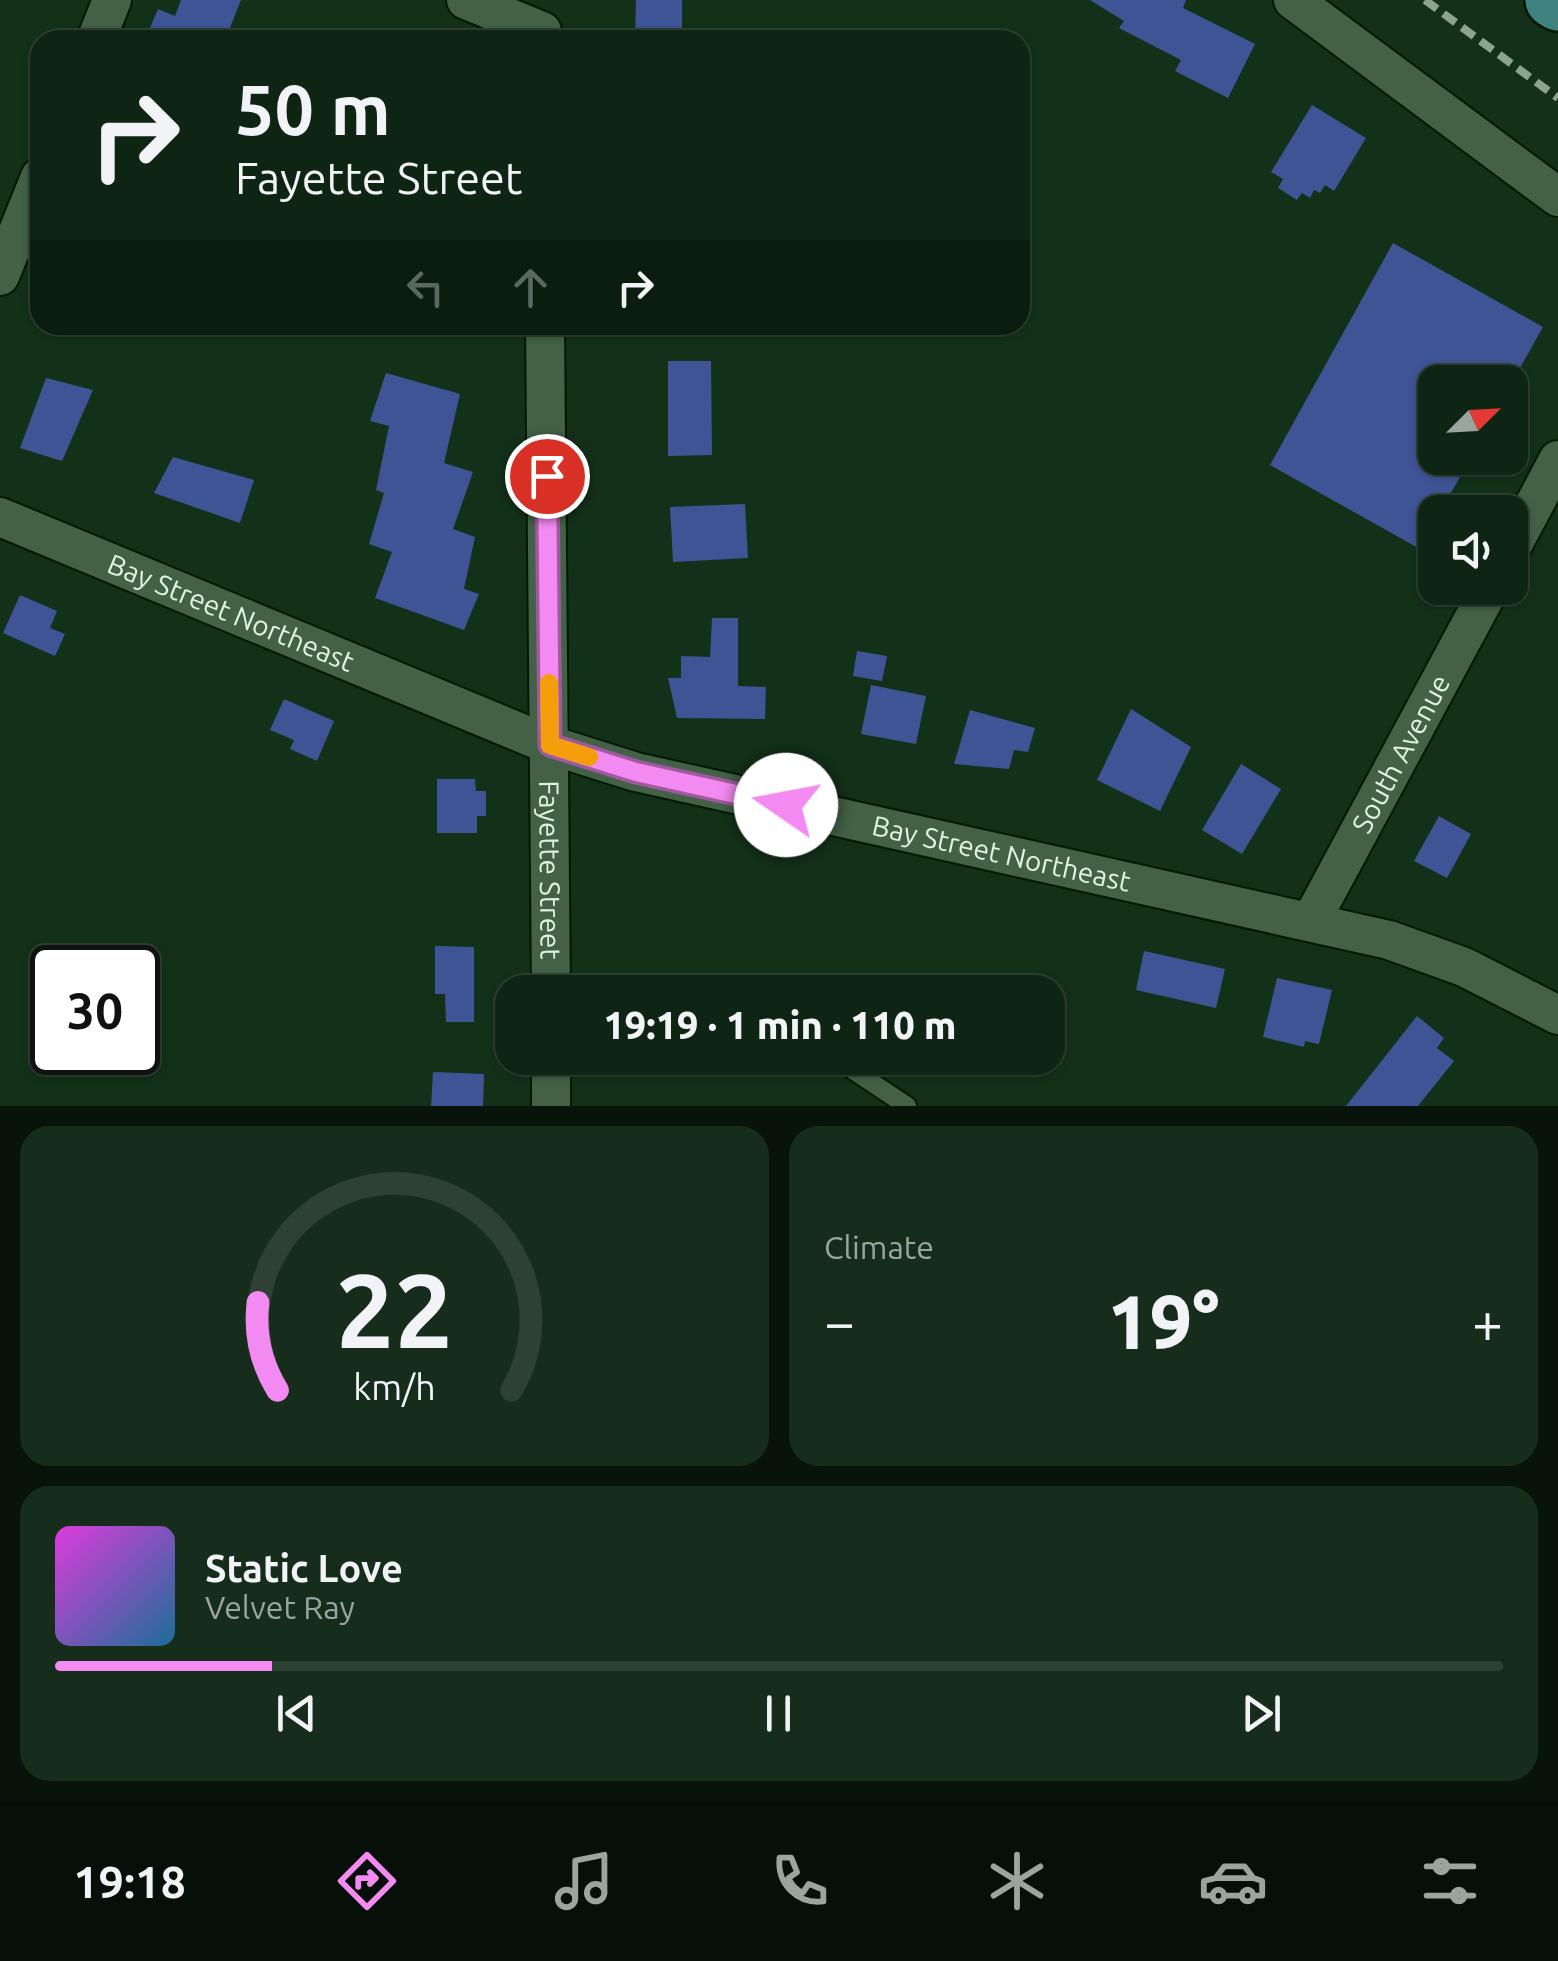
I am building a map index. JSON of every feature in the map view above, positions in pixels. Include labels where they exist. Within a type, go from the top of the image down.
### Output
[{"type":"street","points":[[100,30],[112,0]]},
{"type":"street","points":[[466,0],[542,24]]},
{"type":"street","points":[[1293,0],[1558,196]]},
{"type":"street","points":[[0,276],[30,202]]},
{"type":"street","name":"Fayette Street","points":[[545,335],[550,975]]},
{"type":"street","points":[[1528,516],[1558,460]]},
{"type":"street","name":"Bay Street Northeast","points":[[0,517],[550,745],[636,772],[1389,940],[1464,967],[1558,1015]]},
{"type":"street","name":"South Avenue","points":[[1311,920],[1481,605]]},
{"type":"street","points":[[551,1075],[551,1106]]},
{"type":"lane","points":[[860,1075],[907,1106]]},
{"type":"building","points":[[181,0],[241,0],[229,30],[149,30],[158,9],[175,16]]},
{"type":"building","points":[[636,0],[682,0],[682,30],[635,30]]},
{"type":"building","points":[[1090,0],[1186,0],[1183,8],[1255,44],[1228,98],[1175,71],[1181,60],[1119,28],[1124,21]]},
{"type":"building","points":[[1312,105],[1366,138],[1334,191],[1325,185],[1320,193],[1314,190],[1310,198],[1302,193],[1297,200],[1278,188],[1283,179],[1271,172]]},
{"type":"building","points":[[1393,243],[1543,327],[1522,365],[1418,365],[1418,475],[1461,475],[1450,495],[1418,495],[1418,548],[1270,465]]},
{"type":"building","points":[[668,361],[711,361],[712,455],[668,456]]},
{"type":"building","points":[[386,373],[460,394],[444,463],[473,472],[453,529],[475,537],[464,589],[479,594],[464,630],[375,598],[392,552],[369,544],[384,493],[376,490],[389,426],[370,421]]},
{"type":"building","points":[[46,378],[93,390],[62,461],[20,448]]},
{"type":"building","points":[[173,457],[254,480],[240,523],[154,493]]},
{"type":"building","points":[[745,504],[748,558],[673,562],[670,507]]},
{"type":"building","points":[[20,595],[57,611],[50,628],[65,634],[55,656],[3,633]]},
{"type":"building","points":[[712,618],[738,618],[738,686],[766,687],[765,719],[677,718],[668,678],[681,678],[681,656],[710,657]]},
{"type":"building","points":[[857,651],[887,656],[882,681],[853,676]]},
{"type":"building","points":[[871,685],[926,696],[916,744],[861,734]]},
{"type":"building","points":[[284,699],[334,721],[317,761],[290,749],[294,740],[270,730]]},
{"type":"building","points":[[1131,709],[1191,747],[1160,811],[1097,780]]},
{"type":"building","points":[[970,710],[1035,728],[1028,752],[1014,750],[1009,769],[954,764]]},
{"type":"building","points":[[1241,764],[1281,789],[1242,854],[1202,830]]},
{"type":"building","points":[[437,779],[475,779],[476,791],[486,791],[486,816],[477,816],[477,833],[437,833]]},
{"type":"building","points":[[1439,816],[1471,834],[1447,878],[1414,861]]},
{"type":"building","points":[[435,946],[474,947],[474,1022],[446,1022],[445,994],[435,994]]},
{"type":"building","points":[[1144,951],[1225,969],[1216,1008],[1136,990]]},
{"type":"building","points":[[1277,978],[1332,990],[1319,1044],[1305,1041],[1304,1047],[1263,1037]]},
{"type":"building","points":[[1417,1016],[1444,1038],[1437,1048],[1454,1061],[1418,1106],[1346,1106]]},
{"type":"building","points":[[433,1072],[484,1074],[483,1106],[431,1106]]},
{"type":"railway","points":[[1425,0],[1558,98]]},
{"type":"slow traffic","points":[[549,683],[550,745],[589,757]]},
{"type":"route","points":[[547,476],[550,745],[636,772],[786,805]]}]
